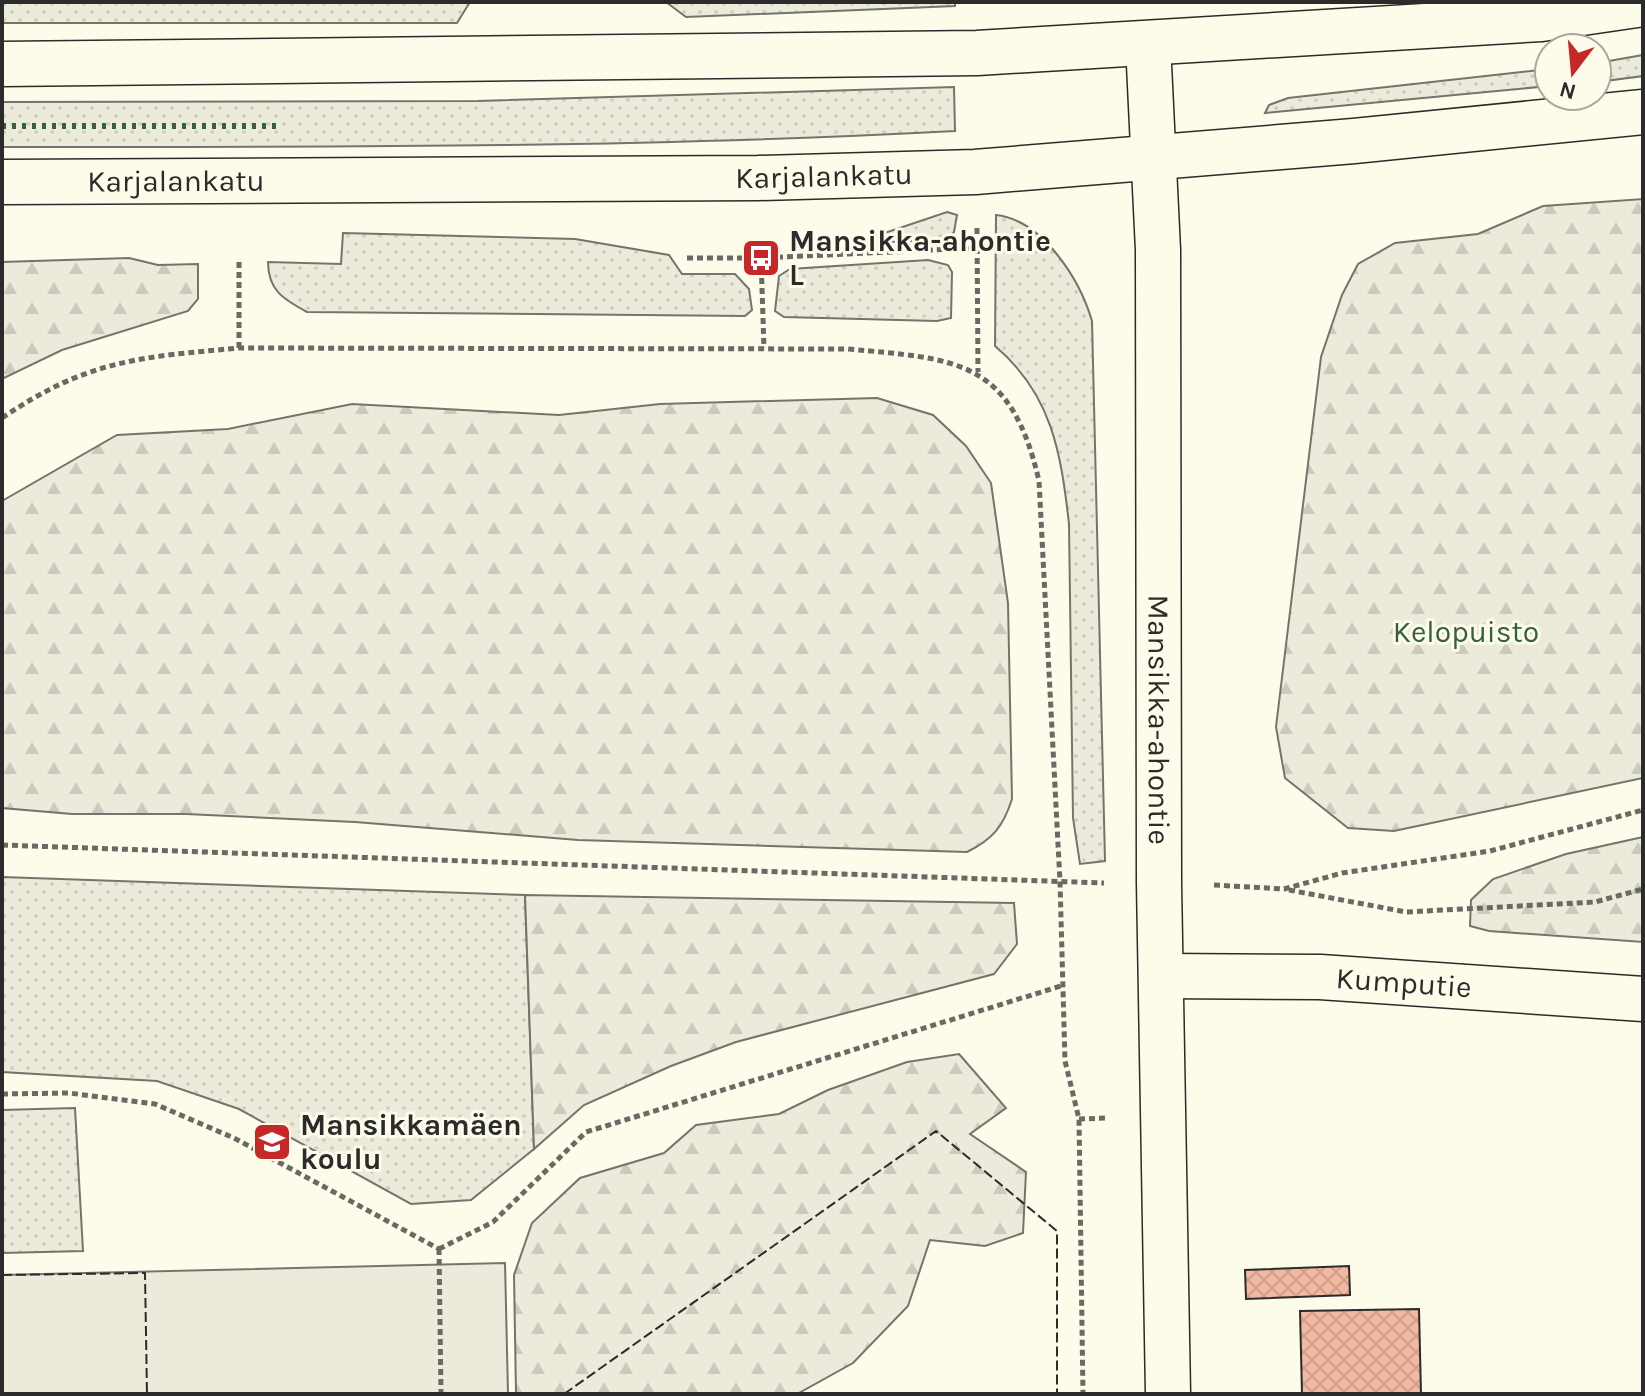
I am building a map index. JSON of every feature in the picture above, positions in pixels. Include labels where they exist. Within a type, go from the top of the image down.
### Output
[{"type":"main road","points":[[2,64],[977,53],[1541,19],[1643,4]]},
{"type":"main road","name":"Mansikka-ahontie","points":[[1148,44],[1158,250],[1168,1394]]},
{"type":"main road","name":"Karjalankatu","points":[[2,182],[758,178],[975,172],[1643,112]]},
{"type":"main road","name":"Kumputie","points":[[1162,976],[1320,977],[1643,999]]},
{"type":"path","points":[[977,223],[978,372]]},
{"type":"path","points":[[687,258],[761,258],[977,248]]},
{"type":"path","points":[[239,258],[239,348]]},
{"type":"path","points":[[761,258],[764,348]]},
{"type":"path","points":[[2,418],[45,388],[88,371],[140,357],[239,348],[848,349],[936,357],[978,372],[1008,402],[1030,442],[1039,481],[1060,882],[1065,1061],[1079,1119],[1083,1394]]},
{"type":"path","points":[[1284,889],[1342,873],[1490,851],[1643,810]]},
{"type":"path","points":[[2,845],[1112,883]]},
{"type":"path","points":[[1216,885],[1284,889],[1406,912],[1595,902],[1643,889]]},
{"type":"path","points":[[439,1249],[493,1222],[586,1132],[1061,986]]},
{"type":"path","points":[[2,1094],[69,1093],[155,1104],[234,1138],[439,1249]]},
{"type":"path","points":[[1079,1119],[1119,1118]]},
{"type":"path","points":[[439,1249],[441,1394]]},
{"type":"green space","points":[[2,2],[470,2],[457,23],[2,23]]},
{"type":"green space","points":[[666,2],[955,2],[955,6],[686,17]]},
{"type":"green space","points":[[1643,55],[1643,76],[1613,80],[1613,60]]},
{"type":"green space","points":[[1533,71],[1533,88],[1265,113],[1269,105],[1288,98]]},
{"type":"green space","points":[[954,87],[955,131],[598,144],[2,147],[2,102],[478,101]]},
{"type":"green space","name":"Kelopuisto","points":[[1643,199],[1643,778],[1394,831],[1348,828],[1285,778],[1276,727],[1321,357],[1342,295],[1358,264],[1395,243],[1478,234],[1543,206]]},
{"type":"green space","points":[[947,212],[957,215],[954,232],[947,239],[852,244]]},
{"type":"green space","points":[[996,215],[1013,219],[1029,228],[1057,254],[1079,288],[1092,321],[1105,861],[1080,864],[1073,818],[1069,524],[1066,498],[1057,449],[1041,405],[1029,384],[995,346]]},
{"type":"green space","points":[[343,233],[575,239],[669,255],[682,274],[735,274],[749,289],[752,310],[745,316],[307,312],[278,293],[271,280],[268,262],[341,264]]},
{"type":"green space","points":[[129,258],[158,265],[198,264],[198,299],[188,311],[62,350],[2,379],[2,262]]},
{"type":"green space","points":[[928,260],[948,265],[952,272],[951,318],[937,321],[784,317],[775,311],[779,276],[790,269]]},
{"type":"green space","points":[[877,398],[933,415],[966,446],[991,483],[1008,603],[1012,799],[996,831],[967,852],[578,840],[355,822],[186,814],[72,814],[2,808],[2,501],[117,435],[228,429],[352,404],[559,415],[660,404]]},
{"type":"green space","points":[[1643,837],[1643,942],[1489,931],[1470,926],[1471,900],[1493,879],[1566,854]]},
{"type":"green space","points":[[2,877],[525,895],[534,1149],[471,1200],[411,1204],[239,1109],[157,1081],[2,1072]]},
{"type":"green space","points":[[525,895],[1014,903],[1017,944],[994,974],[736,1042],[671,1066],[584,1105],[534,1149]]},
{"type":"green space","points":[[959,1054],[1006,1108],[970,1134],[1026,1172],[1023,1233],[985,1246],[930,1240],[908,1306],[853,1363],[797,1394],[516,1394],[514,1275],[532,1223],[580,1178],[664,1153],[696,1125],[779,1114],[828,1090],[907,1062]]},
{"type":"green space","points":[[75,1108],[83,1251],[2,1253],[2,1110]]},
{"type":"green space","points":[[505,1263],[508,1394],[2,1394],[2,1275]]},
{"type":"building","points":[[1349,1266],[1350,1295],[1246,1299],[1245,1270]]},
{"type":"building","points":[[1419,1309],[1421,1394],[1302,1394],[1300,1311]]},
{"type":"hedge","points":[[2,126],[276,126]]},
{"type":"fence","points":[[564,1394],[936,1131],[1057,1231],[1057,1394]]},
{"type":"fence","points":[[2,1275],[145,1273],[147,1394]]},
{"type":"place","name":"Mansikka-ahontie L","points":[[761,258]]},
{"type":"place","name":"Mansikkamäen koulu","points":[[272,1142]]}]
